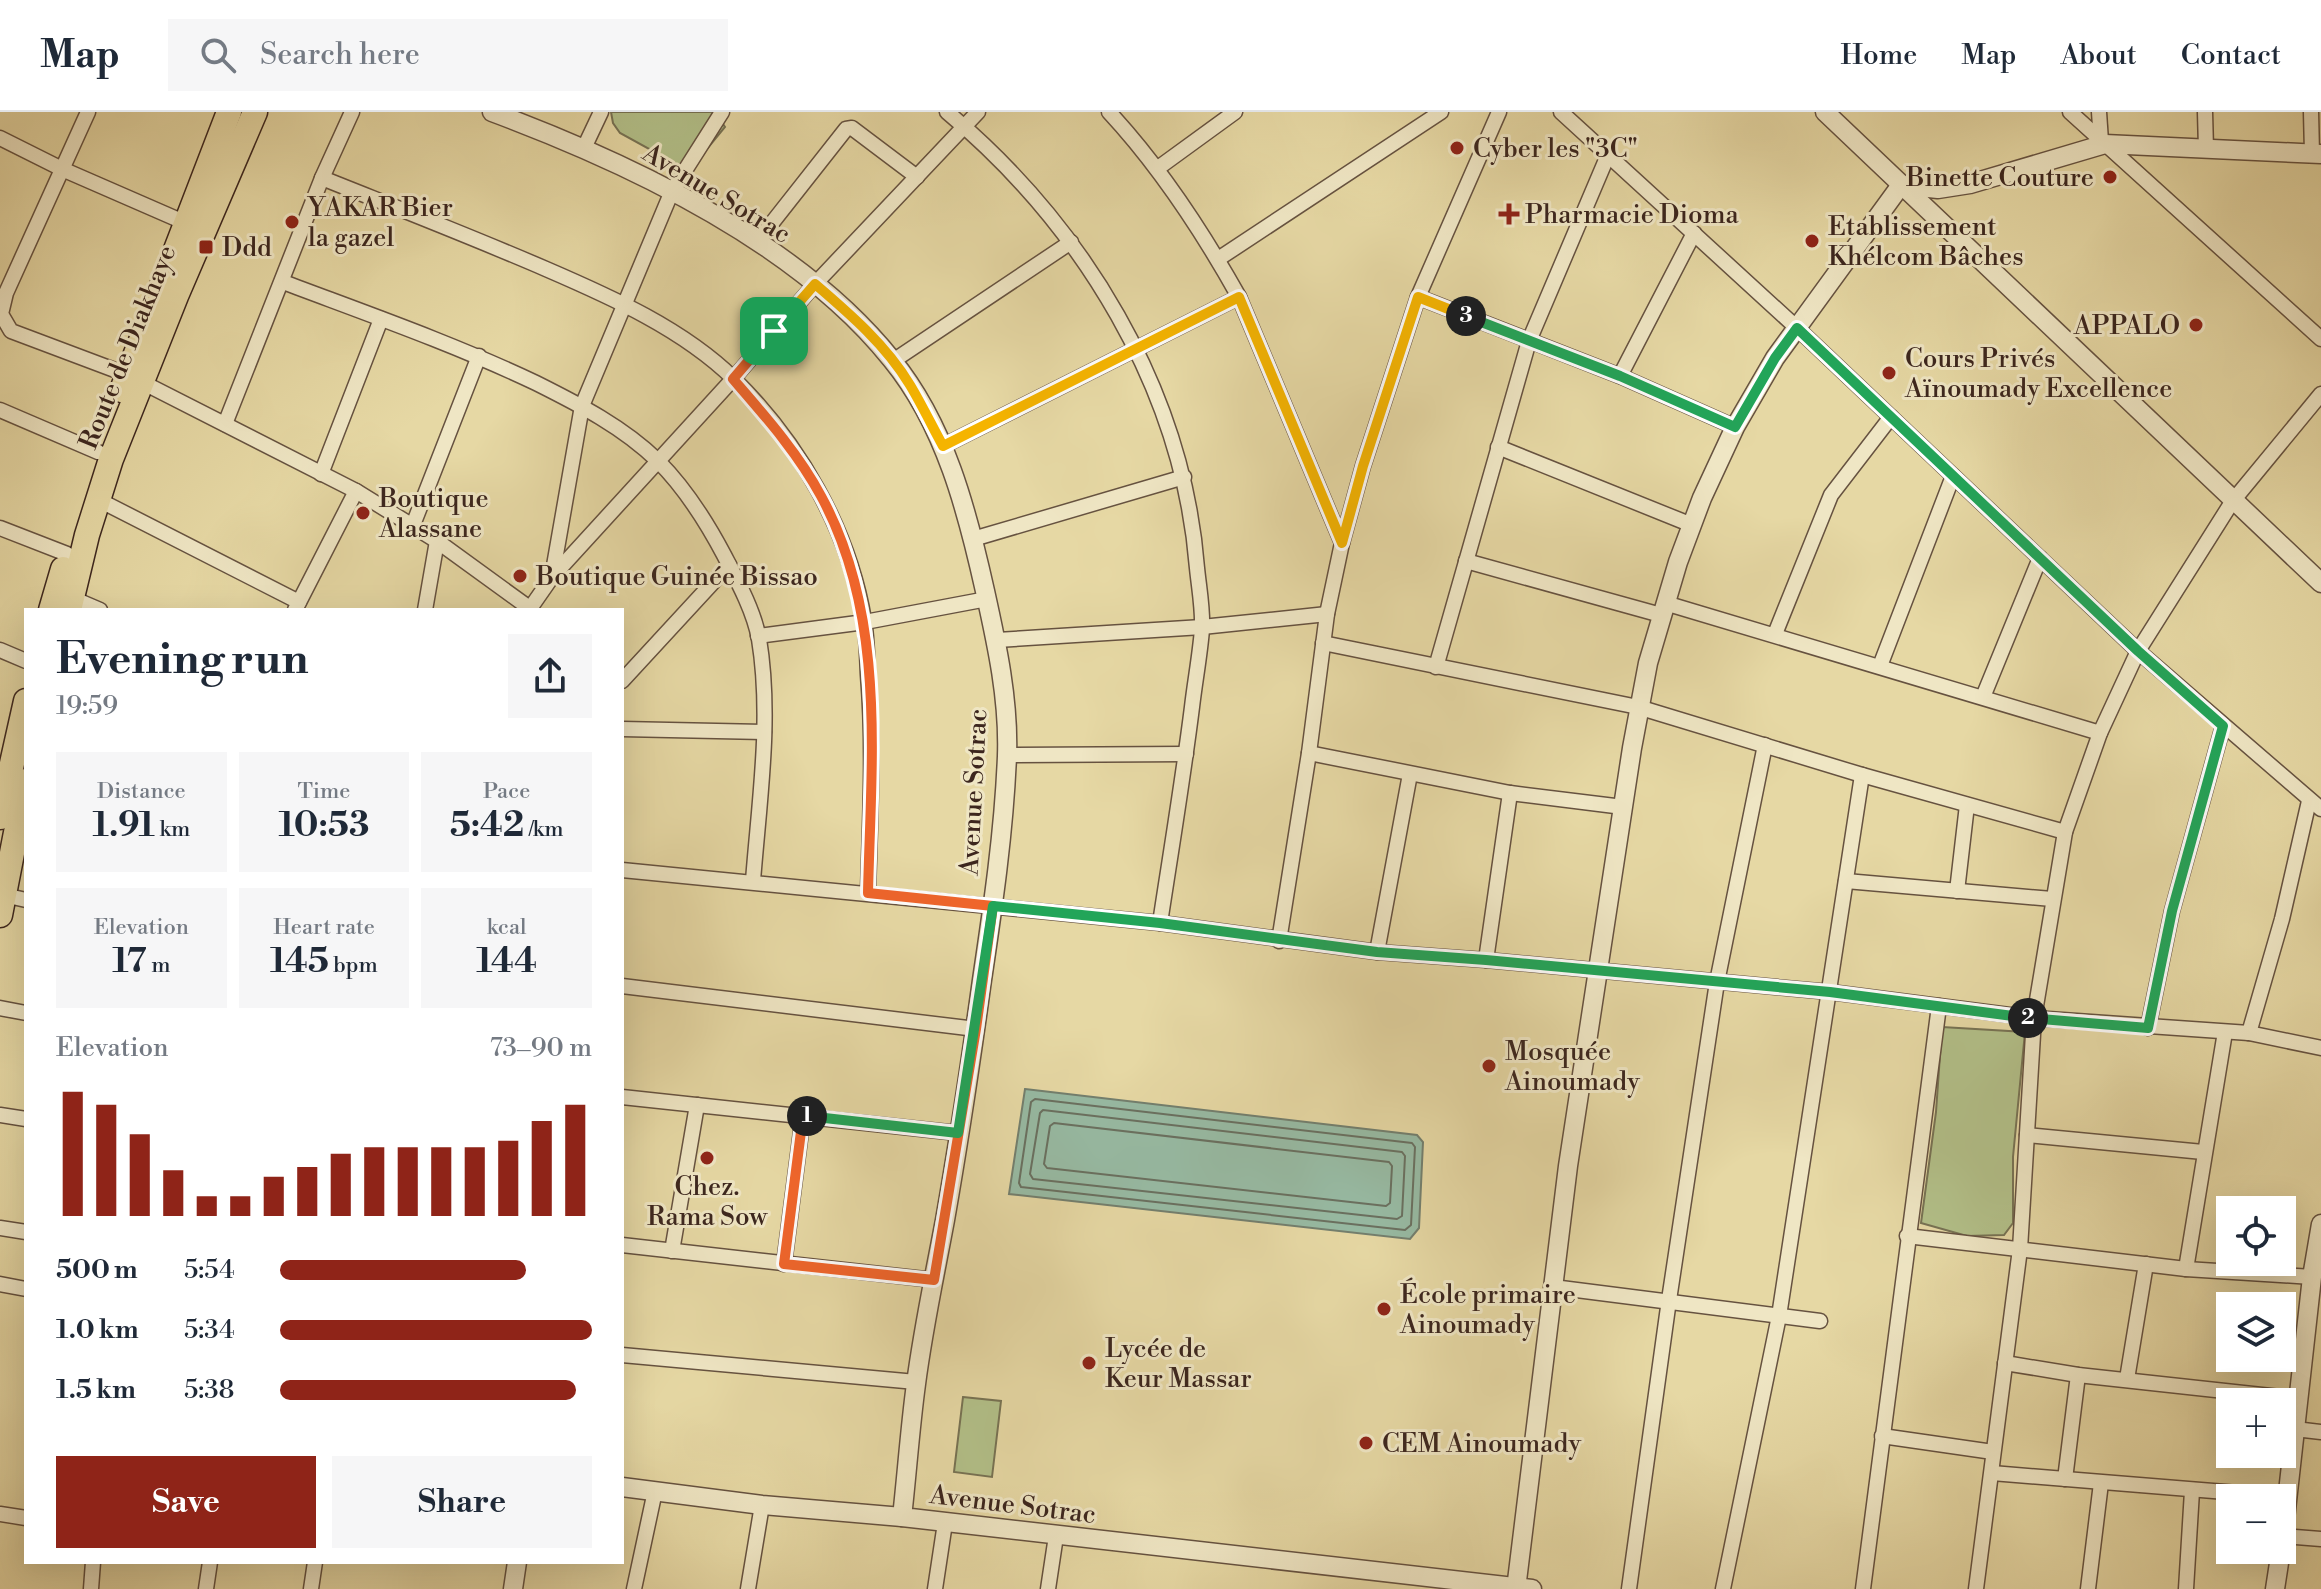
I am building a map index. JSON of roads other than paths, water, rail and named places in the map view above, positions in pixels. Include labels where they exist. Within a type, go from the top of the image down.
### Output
[{"type":"main road","name":"Route de Diakhaye","points":[[64,606],[186,223],[229,112]]},
{"type":"main road","name":"Route de Diakhaye","points":[[64,606],[67,554],[98,452],[135,379],[255,112]]},
{"type":"main road","points":[[236,155],[266,112]]},
{"type":"main road","points":[[0,817],[24,710]]},
{"type":"main road","points":[[10,903],[24,796]]},
{"type":"street","points":[[88,112],[3,293],[1,314],[11,331],[135,379],[356,491],[437,541],[529,608]]},
{"type":"street","points":[[225,424],[322,178],[352,112]]},
{"type":"street","name":"Avenue Sotrac","points":[[492,112],[584,148],[672,191],[757,242],[815,284],[865,328],[911,386],[943,446],[973,539],[997,640],[1007,755],[993,906],[976,1029],[916,1382],[902,1517],[1391,1582],[1521,1589]]},
{"type":"street","points":[[584,148],[601,112]]},
{"type":"street","points":[[552,577],[582,406],[672,191],[722,112]]},
{"type":"street","points":[[947,112],[1035,197],[1071,242],[1137,349],[1163,408],[1184,477],[1194,529],[1202,627],[1160,923]]},
{"type":"street","points":[[531,608],[552,577],[659,462],[815,284],[978,112]]},
{"type":"street","points":[[1109,112],[1158,168],[1218,259],[1239,297],[1342,543]]},
{"type":"street","points":[[1158,168],[1235,112]]},
{"type":"street","points":[[1218,259],[1441,112]]},
{"type":"street","points":[[1279,941],[1327,614],[1342,543],[1363,466],[1418,297],[1499,112]]},
{"type":"street","points":[[1561,112],[1797,328],[2138,651],[2315,805],[2249,1033]]},
{"type":"street","points":[[1825,112],[2232,502],[2321,583]]},
{"type":"street","points":[[2070,112],[2321,339]]},
{"type":"street","points":[[2099,112],[2103,143]]},
{"type":"street","points":[[2205,112],[2206,149]]},
{"type":"street","points":[[1901,185],[1938,189],[1970,184],[2103,143],[2316,154],[2311,112]]},
{"type":"street","points":[[757,242],[846,129],[852,128],[917,177]]},
{"type":"street","points":[[0,138],[62,169],[186,223]]},
{"type":"street","points":[[1436,667],[1529,341],[1608,155]]},
{"type":"street","points":[[322,178],[491,245],[623,303],[706,357],[733,379],[787,443],[823,499],[844,547],[865,622],[872,757],[868,893]]},
{"type":"street","points":[[1521,1589],[1553,1287],[1598,971],[1638,707],[1663,609],[1692,525],[1735,427],[1775,358],[1901,185]]},
{"type":"street","points":[[1620,376],[1694,233]]},
{"type":"street","points":[[893,361],[1071,242]]},
{"type":"street","points":[[283,282],[479,356],[582,406],[633,439],[659,462],[698,508],[729,565],[758,636],[764,732],[753,881]]},
{"type":"street","points":[[943,446],[1239,297]]},
{"type":"street","points":[[1418,297],[1620,376],[1735,427]]},
{"type":"street","points":[[321,474],[381,319]]},
{"type":"street","points":[[413,525],[479,356]]},
{"type":"street","points":[[1976,1589],[2020,1249],[2034,1018],[2065,832],[2100,733],[2138,651],[2232,502],[2321,394]]},
{"type":"street","points":[[0,410],[98,452]]},
{"type":"street","points":[[1775,634],[1831,495],[1891,417]]},
{"type":"street","points":[[1498,447],[1692,525]]},
{"type":"street","points":[[1880,666],[1953,476]]},
{"type":"street","points":[[973,539],[1184,477]]},
{"type":"street","points":[[97,499],[297,606],[356,491]]},
{"type":"street","points":[[0,528],[67,554]]},
{"type":"street","points":[[425,608],[437,541]]},
{"type":"street","points":[[1983,697],[2040,558]]},
{"type":"street","points":[[1466,561],[1775,634],[2100,733]]},
{"type":"street","points":[[624,679],[729,565]]},
{"type":"street","points":[[758,636],[865,622],[987,599]]},
{"type":"street","points":[[997,640],[1202,627],[1327,614]]},
{"type":"street","points":[[1323,643],[1638,707],[2065,832]]},
{"type":"street","points":[[0,650],[24,660]]},
{"type":"street","points":[[2148,1028],[2172,911],[2223,726]]},
{"type":"street","points":[[624,729],[764,732]]},
{"type":"street","points":[[1629,1589],[1717,982],[1765,745]]},
{"type":"street","points":[[1309,753],[1510,793],[1623,807]]},
{"type":"street","points":[[1007,755],[1186,754]]},
{"type":"street","points":[[1377,952],[1410,774]]},
{"type":"street","points":[[1723,1589],[1779,1316],[1862,775]]},
{"type":"street","points":[[1486,960],[1510,793]]},
{"type":"street","points":[[1957,891],[1967,805]]},
{"type":"street","points":[[624,870],[1160,923],[1377,952],[1830,992],[2034,1018],[2249,1033],[2321,1048]]},
{"type":"street","points":[[1846,881],[2052,899]]},
{"type":"street","points":[[624,986],[976,1029]]},
{"type":"street","points":[[1863,1589],[1939,1006]]},
{"type":"street","points":[[0,1008],[24,1013]]},
{"type":"street","points":[[2186,1269],[2225,1032]]},
{"type":"street","points":[[624,1097],[958,1133]]},
{"type":"street","points":[[672,1251],[697,1105]]},
{"type":"street","points":[[0,1115],[24,1119]]},
{"type":"street","points":[[784,1264],[803,1116]]},
{"type":"street","points":[[2027,1135],[2203,1152]]},
{"type":"street","points":[[2296,1419],[2321,1224]]},
{"type":"street","points":[[0,1228],[24,1232]]},
{"type":"street","points":[[1907,1236],[2186,1269],[2312,1277]]},
{"type":"street","points":[[624,1245],[934,1280]]},
{"type":"street","points":[[2127,1379],[2146,1264]]},
{"type":"street","points":[[0,1284],[24,1289]]},
{"type":"street","points":[[1553,1287],[1820,1321]]},
{"type":"street","points":[[624,1355],[916,1382]]},
{"type":"street","points":[[2005,1363],[2078,1375],[2298,1399]]},
{"type":"street","points":[[2065,1479],[2078,1375]]},
{"type":"street","points":[[2296,1429],[2321,1432]]},
{"type":"street","points":[[1882,1436],[1993,1452]]},
{"type":"street","points":[[1992,1473],[2216,1493]]},
{"type":"street","points":[[2088,1589],[2101,1483]]},
{"type":"street","points":[[624,1487],[762,1505],[902,1517]]},
{"type":"street","points":[[634,1589],[655,1491]]},
{"type":"street","points":[[2186,1589],[2192,1491]]},
{"type":"street","points":[[748,1589],[762,1505]]},
{"type":"street","points":[[0,1514],[24,1518]]},
{"type":"street","points":[[935,1589],[945,1523]]},
{"type":"street","points":[[1048,1589],[1056,1536]]},
{"type":"street","points":[[2296,1542],[2321,1539]]},
{"type":"street","points":[[91,1589],[93,1564]]},
{"type":"street","points":[[206,1589],[210,1564]]},
{"type":"street","points":[[311,1589],[315,1564]]},
{"type":"street","points":[[513,1589],[517,1564]]},
{"type":"street","points":[[2275,1589],[2279,1564]]},
{"type":"water","points":[[1025,1089],[1417,1135],[1423,1142],[1419,1228],[1410,1239],[1009,1194]]},
{"type":"place","name":"Cyber les \"3C\"","points":[[1457,148]]},
{"type":"place","name":"Binette Couture","points":[[2110,177]]},
{"type":"place","name":"Pharmacie Dioma","points":[[1509,214]]},
{"type":"place","name":"YAKAR Bier la gazel","points":[[292,222]]},
{"type":"place","name":"Etablissement Khélcom Bâches","points":[[1812,241]]},
{"type":"place","name":"Ddd","points":[[206,247]]},
{"type":"place","name":"APPALO","points":[[2196,325]]},
{"type":"place","name":"Cours Privés Aïnoumady Excellence","points":[[1889,373]]},
{"type":"place","name":"Boutique Alassane","points":[[363,513]]},
{"type":"place","name":"Boutique Guinée Bissao","points":[[520,576]]},
{"type":"place","name":"Mosquée Ainoumady","points":[[1489,1066]]},
{"type":"place","name":"Chez. Rama Sow","points":[[707,1158]]},
{"type":"place","name":"École primaire Ainoumady","points":[[1384,1309]]},
{"type":"place","name":"Lycée de Keur Massar","points":[[1089,1363]]},
{"type":"place","name":"CEM Ainoumady","points":[[1366,1443]]}]
